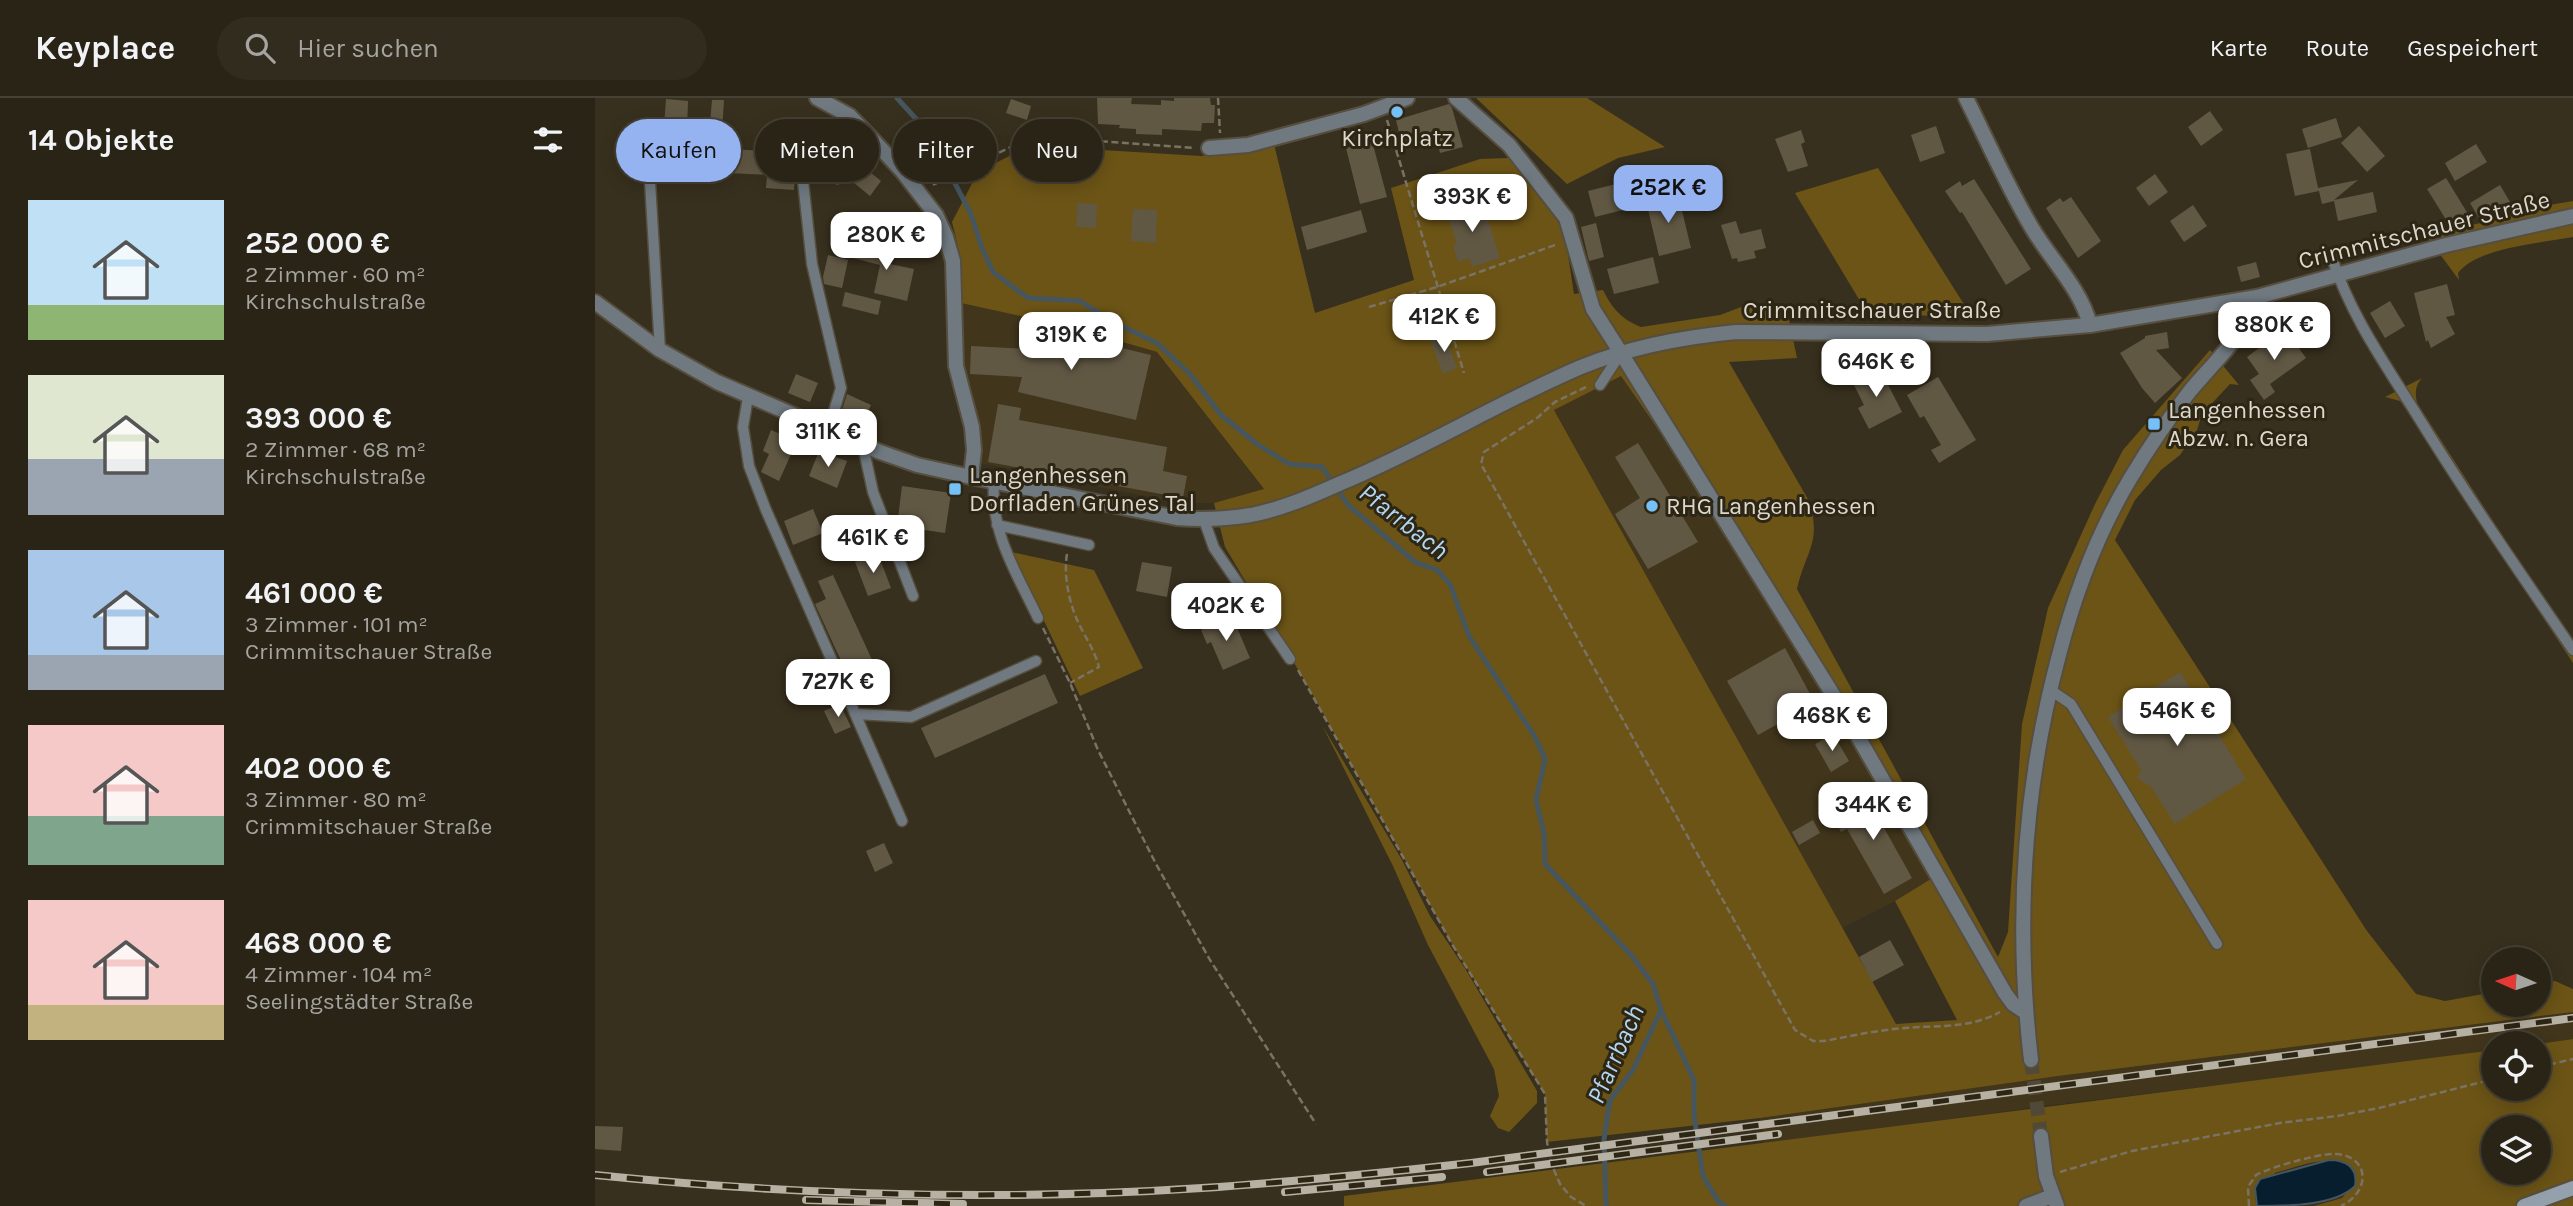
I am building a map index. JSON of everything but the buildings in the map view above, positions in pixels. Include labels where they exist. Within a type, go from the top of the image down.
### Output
[{"type":"main road","points":[[2524,1206],[2573,1189]]},
{"type":"street","points":[[817,98],[850,116],[902,171],[936,215],[946,237],[953,261],[956,366],[972,427],[974,450],[971,477]]},
{"type":"street","points":[[1215,148],[1248,145],[1407,98]]},
{"type":"street","points":[[1456,98],[1509,145],[1566,218],[1593,309],[1845,714],[2019,1008]]},
{"type":"street","points":[[1966,98],[2003,177],[2034,231],[2081,301],[2090,325]]},
{"type":"street","name":"Crimmitschauer Straße","points":[[595,302],[660,349],[717,382],[863,446],[918,465],[993,482],[1177,518],[1204,520],[1253,514],[1289,505],[1357,477],[1583,366],[1621,353],[1697,335],[1736,332],[1987,334],[2090,325],[2257,297],[2446,246],[2573,216]]},
{"type":"street","points":[[2031,1060],[2019,1008],[2024,849],[2039,737],[2049,689],[2084,570],[2130,478],[2189,393],[2243,330],[2257,297]]},
{"type":"street","points":[[2026,1206],[2055,1201],[2046,1176],[2041,1136]]},
{"type":"lane","points":[[650,182],[660,349]]},
{"type":"lane","points":[[803,182],[818,298],[841,387],[828,431]]},
{"type":"lane","points":[[2332,258],[2351,308],[2425,428],[2573,650]]},
{"type":"lane","points":[[1600,385],[1621,353]]},
{"type":"lane","points":[[748,397],[743,427],[749,466],[902,821]]},
{"type":"lane","points":[[863,446],[873,492],[913,596]]},
{"type":"lane","points":[[993,482],[993,501],[1002,543],[1038,618]]},
{"type":"lane","points":[[1204,520],[1214,548],[1290,659]]},
{"type":"lane","points":[[997,525],[1089,545]]},
{"type":"lane","points":[[855,714],[911,717],[1036,661]]},
{"type":"lane","points":[[2049,689],[2071,704],[2217,944]]},
{"type":"path","points":[[932,185],[1019,143],[1043,137],[1215,148],[1219,98]]},
{"type":"path","points":[[1383,107],[1464,373]]},
{"type":"path","points":[[1369,307],[1437,287],[1574,239]]},
{"type":"path","points":[[1588,387],[1555,402],[1537,418],[1483,452],[1481,464],[1795,1030],[1812,1041],[1824,1041],[1905,1028],[1959,1025],[2019,1008]]},
{"type":"path","points":[[1070,541],[1065,567],[1067,584],[1080,626],[1101,668],[1070,683]]},
{"type":"path","points":[[1038,618],[1070,683],[1097,750],[1156,864],[1210,960],[1316,1124]]},
{"type":"path","points":[[1290,659],[1309,688],[1452,944],[1545,1094],[1547,1142],[1551,1163],[1560,1184],[1571,1197],[1586,1206]]},
{"type":"path","points":[[2551,1065],[2573,1059]]},
{"type":"path","points":[[2046,1176],[2132,1151],[2280,1123],[2379,1108],[2481,1082]]},
{"type":"path","points":[[2249,1206],[2248,1187],[2256,1175],[2264,1170],[2336,1154],[2351,1158],[2362,1175],[2363,1183],[2357,1197],[2341,1206]]},
{"type":"shaded area","points":[[1476,98],[1587,98],[1665,147],[1618,158],[1567,184]]},
{"type":"shaded area","points":[[1274,144],[1315,313],[1414,280],[1391,188],[1480,159],[1509,158],[1549,206],[1565,235],[1574,294],[1603,290],[1618,312],[1641,327],[1720,315],[1744,306],[1786,306],[1797,358],[1729,362],[1809,501],[1813,515],[1813,537],[1797,589],[1998,957],[2008,932],[2022,724],[2048,608],[2095,504],[2123,450],[2210,350],[2239,385],[2230,384],[2202,414],[2197,430],[2180,455],[2161,470],[2135,500],[2115,540],[2367,931],[2416,994],[2445,1001],[2481,994],[2481,1017],[2533,1017],[2058,1076],[1760,1118],[1547,1142],[1545,1094],[1452,944],[1309,688],[1225,547],[1214,503],[1264,489],[1157,352],[1071,327],[961,303],[960,262],[952,222],[973,182],[997,182],[997,162],[1011,155],[1011,182],[1103,182],[1103,150],[1201,156],[1242,153]],"holes":[[[1621,376],[1778,602],[1939,874],[1895,901],[1957,1020],[1896,1024],[1554,410]]]},
{"type":"shaded area","points":[[1878,168],[1972,317],[1872,314],[1866,311],[1795,193]]},
{"type":"shaded area","points":[[2573,201],[2573,237],[2511,248],[2480,257],[2458,273],[2459,280],[2425,234],[2486,222],[2538,204],[2543,206]]},
{"type":"shaded area","points":[[961,303],[1071,327],[1157,352],[1264,490],[1214,503],[1180,503],[980,463],[980,431],[959,348]]},
{"type":"shaded area","points":[[1621,376],[1778,602],[1940,874],[1842,928],[1554,409]]},
{"type":"shaded area","points":[[2422,378],[2416,390],[2417,403],[2573,641],[2573,663],[2405,408],[2400,401],[2385,397]]},
{"type":"shaded area","points":[[1011,552],[1094,570],[1143,668],[1080,696]]},
{"type":"shaded area","points":[[1322,725],[1402,860],[1430,916],[1466,970],[1537,1091],[1537,1103],[1509,1132],[1498,1128],[1490,1116],[1499,1096],[1494,1069],[1428,945],[1393,866]]},
{"type":"shaded area","points":[[2551,982],[2573,989],[2573,1012],[2551,1015]]},
{"type":"shaded area","points":[[2573,1012],[2573,1039],[2551,1042],[2551,1031],[2481,1031],[2481,1052],[1763,1144],[1760,1118],[2058,1076],[2533,1017],[2551,1017],[2551,1015]]},
{"type":"shaded area","points":[[2573,1039],[2573,1206],[2314,1206],[2342,1198],[2356,1181],[2353,1170],[2345,1163],[2335,1161],[2310,1163],[2275,1173],[2255,1199],[2257,1206],[1344,1206],[1344,1196],[2481,1052],[2481,1101],[2551,1101],[2551,1042]]},
{"type":"water","points":[[2329,1160],[2341,1161],[2353,1169],[2355,1186],[2346,1193],[2310,1204],[2257,1206],[2255,1188],[2260,1179]]},
{"type":"waterway","name":"Pfarrbach","points":[[897,98],[918,121],[948,170],[971,214],[993,272],[1028,298],[1080,301],[1113,322],[1157,343],[1190,374],[1221,415],[1257,444],[1289,464],[1322,467],[1348,505],[1415,562],[1437,570],[1450,584],[1469,636],[1535,737],[1545,759],[1536,800],[1544,833],[1545,864],[1632,956],[1653,984],[1661,1010],[1633,1070],[1610,1100],[1604,1139],[1606,1206]]},
{"type":"waterway","points":[[1661,1010],[1694,1080],[1694,1115],[1703,1176],[1718,1201],[1725,1206]]},
{"type":"tunnel","points":[[2031,1060],[2041,1136]]},
{"type":"railway","points":[[595,1175],[745,1187],[975,1195],[1127,1192],[1269,1183],[1471,1163],[2573,1018]]},
{"type":"railway","points":[[1487,1172],[1778,1134]]},
{"type":"railway","points":[[1285,1192],[1442,1177]]},
{"type":"railway","points":[[806,1200],[963,1204]]},
{"type":"place","name":"Kirchplatz","points":[[1397,112]]},
{"type":"place","name":"Langenhessen Abzw. n. Gera","points":[[2154,424]]},
{"type":"place","name":"Langenhessen Dorfladen Grünes Tal","points":[[955,489]]},
{"type":"place","name":"RHG Langenhessen","points":[[1652,506]]}]
